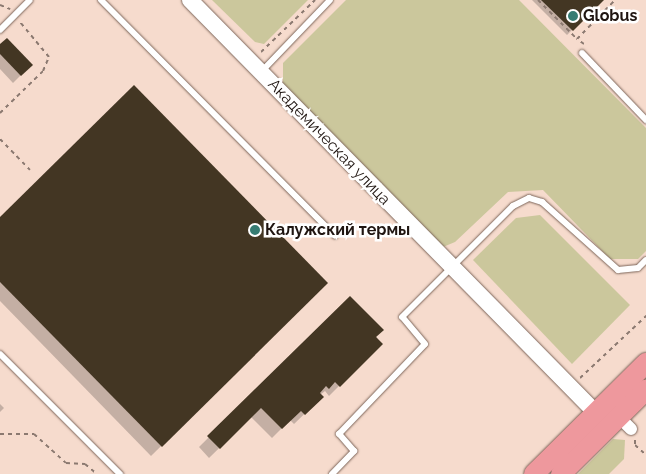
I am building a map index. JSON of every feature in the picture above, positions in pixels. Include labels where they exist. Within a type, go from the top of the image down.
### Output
[{"type":"main road","points":[[561,474],[609,421],[646,363]]},
{"type":"main road","points":[[534,474],[609,421],[646,390]]},
{"type":"street","name":"Академическая улица","points":[[190,0],[265,68],[452,267],[609,421]]},
{"type":"lane","points":[[0,30],[30,0]]},
{"type":"lane","points":[[101,0],[335,236]]},
{"type":"lane","points":[[265,68],[330,0]]},
{"type":"lane","points":[[582,53],[646,120]]},
{"type":"lane","points":[[332,474],[354,451],[338,434],[425,344],[402,317],[513,206],[529,198],[542,202],[618,270],[638,268],[646,260]]},
{"type":"lane","points":[[0,354],[120,474]]},
{"type":"path","points":[[265,68],[259,54],[314,0]]},
{"type":"path","points":[[538,0],[577,39],[588,47]]},
{"type":"path","points":[[577,39],[615,0]]},
{"type":"path","points":[[0,4],[7,6],[49,57],[43,71],[0,113]]},
{"type":"path","points":[[0,139],[30,170]]},
{"type":"path","points":[[574,372],[581,379],[646,316]]},
{"type":"path","points":[[609,421],[646,455]]},
{"type":"path","points":[[0,434],[34,434],[66,463],[85,464],[97,474]]},
{"type":"shaded area","points":[[212,0],[308,0],[264,44],[255,42]]},
{"type":"shaded area","points":[[346,0],[519,0],[646,128],[646,251],[638,259],[610,259],[543,190],[508,192],[455,242],[443,247],[283,85],[283,63]]},
{"type":"shaded area","points":[[540,215],[630,305],[572,364],[473,260],[516,218]]},
{"type":"shaded area","points":[[613,439],[625,440],[624,459],[609,474],[578,474]]},
{"type":"building","name":"Globus","points":[[541,0],[604,0],[573,31]]},
{"type":"building","points":[[7,38],[33,65],[21,76],[0,54],[0,44]]},
{"type":"building","points":[[134,85],[328,283],[162,447],[0,282],[0,217]]},
{"type":"building","points":[[350,296],[384,330],[376,337],[383,344],[340,387],[335,382],[329,389],[326,386],[320,393],[324,397],[305,415],[301,411],[282,429],[261,408],[220,449],[207,436]]},
{"type":"place","name":"Globus","points":[[573,16]]},
{"type":"place","name":"Калужский термы","points":[[255,230]]}]
